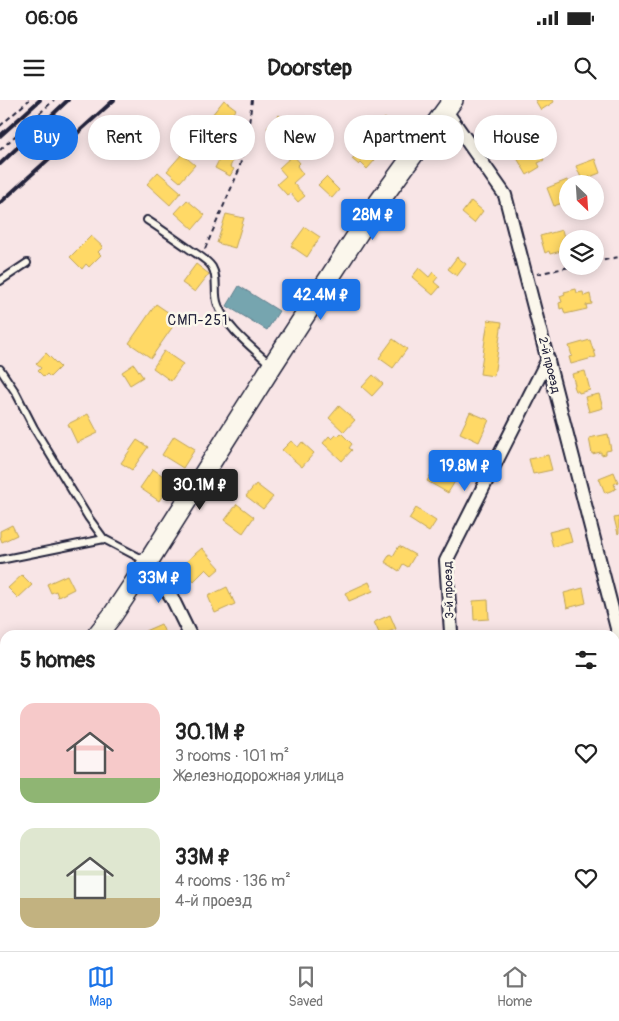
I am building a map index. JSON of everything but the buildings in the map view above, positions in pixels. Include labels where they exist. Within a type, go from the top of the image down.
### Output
[{"type":"street","name":"2-й проезд","points":[[450,105],[504,195],[617,630]]},
{"type":"street","points":[[101,630],[148,562],[376,206],[450,105]]},
{"type":"street","name":"3-й проезд","points":[[451,630],[446,561],[548,358]]},
{"type":"street","points":[[148,562],[172,598],[188,630]]},
{"type":"lane","points":[[148,220],[212,266],[215,276],[215,295],[224,318],[272,366]]},
{"type":"lane","points":[[0,281],[27,263]]},
{"type":"lane","points":[[0,369],[88,517],[104,539],[148,562]]},
{"type":"lane","points":[[0,560],[104,539]]},
{"type":"path","points":[[0,126],[29,100]]},
{"type":"path","points":[[0,150],[54,100]]},
{"type":"path","points":[[201,257],[239,170],[252,100]]},
{"type":"path","points":[[604,260],[619,257]]},
{"type":"path","points":[[526,276],[559,269]]},
{"type":"railway","points":[[0,136],[40,100]]},
{"type":"railway","points":[[0,164],[68,100]]},
{"type":"railway","points":[[0,203],[114,100]]},
{"type":"district","name":"СМП-251","points":[[198,320]]}]
